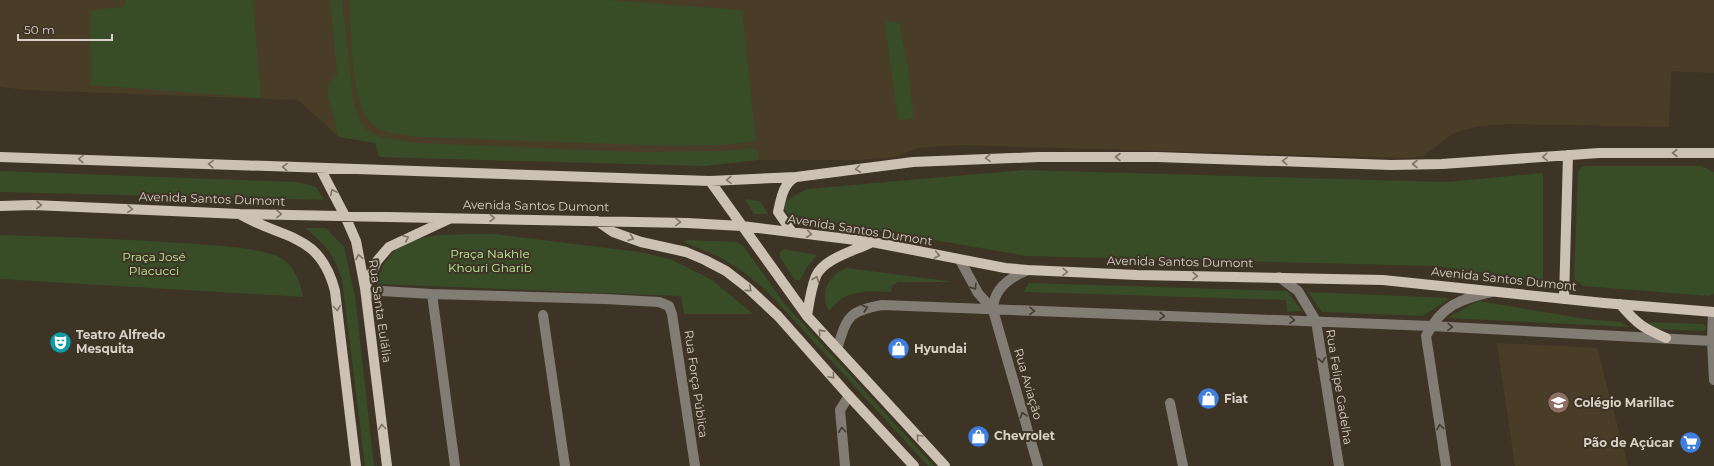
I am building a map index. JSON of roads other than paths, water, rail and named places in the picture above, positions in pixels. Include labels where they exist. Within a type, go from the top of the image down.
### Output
[{"type":"main road","points":[[0,157],[710,181],[796,177],[913,162],[1038,157],[1157,157],[1427,164],[1599,153],[1714,153]]},
{"type":"main road","points":[[1564,298],[1568,155]]},
{"type":"main road","name":"Rua Santa Eulália","points":[[320,168],[356,241],[366,292],[387,466]]},
{"type":"main road","points":[[792,232],[778,212],[784,188],[792,179],[796,177]]},
{"type":"main road","points":[[710,181],[807,316],[945,466]]},
{"type":"main road","name":"Avenida Santos Dumont","points":[[0,206],[40,205],[240,214],[453,217],[687,223],[742,226],[872,242],[960,260],[1028,270],[1137,275],[1383,280],[1714,312]]},
{"type":"main road","points":[[240,214],[254,222],[306,244],[322,258],[328,267],[335,291],[356,466]]},
{"type":"main road","points":[[366,292],[376,262],[390,247],[453,217]]},
{"type":"main road","points":[[597,221],[613,232],[641,242],[666,246],[686,252],[726,271],[748,288],[778,316],[914,466]]},
{"type":"main road","points":[[807,316],[816,276],[824,266],[837,257],[872,242]]},
{"type":"main road","points":[[1620,304],[1634,321],[1645,329],[1666,338]]},
{"type":"street","name":"Rua Aviação","points":[[960,260],[978,293],[993,310],[1038,466]]},
{"type":"street","points":[[993,310],[993,301],[1000,287],[1017,274],[1028,270]]},
{"type":"street","name":"Rua Felipe Gadelha","points":[[1279,278],[1298,291],[1316,321],[1339,466]]},
{"type":"street","points":[[366,292],[381,291],[432,294],[455,466]]},
{"type":"street","points":[[1446,466],[1426,336],[1431,326],[1446,309],[1466,298],[1497,291]]},
{"type":"street","name":"Rua Força Pública","points":[[432,294],[605,299],[659,302],[669,306],[672,314],[695,466]]},
{"type":"street","points":[[837,349],[845,326],[852,313],[864,308],[882,305],[1316,321],[1712,341]]},
{"type":"street","points":[[1714,312],[1712,341],[1714,380]]},
{"type":"street","points":[[543,315],[565,466]]},
{"type":"street","points":[[845,466],[840,410],[849,396]]},
{"type":"street","points":[[1170,403],[1183,466]]},
{"type":"place","name":"Teatro Alfredo Mesquita","points":[[61,342]]},
{"type":"place","name":"Hyundai","points":[[899,349]]},
{"type":"place","name":"Fiat","points":[[1208,399]]},
{"type":"place","name":"Colégio Marillac","points":[[1559,403]]},
{"type":"place","name":"Chevrolet","points":[[978,436]]},
{"type":"place","name":"Pão de Açúcar","points":[[1690,443]]},
{"type":"park label","name":"Praça Nakhle Khouri Gharib","points":[[490,261]]},
{"type":"park label","name":"Praça José Placucci","points":[[154,264]]}]
